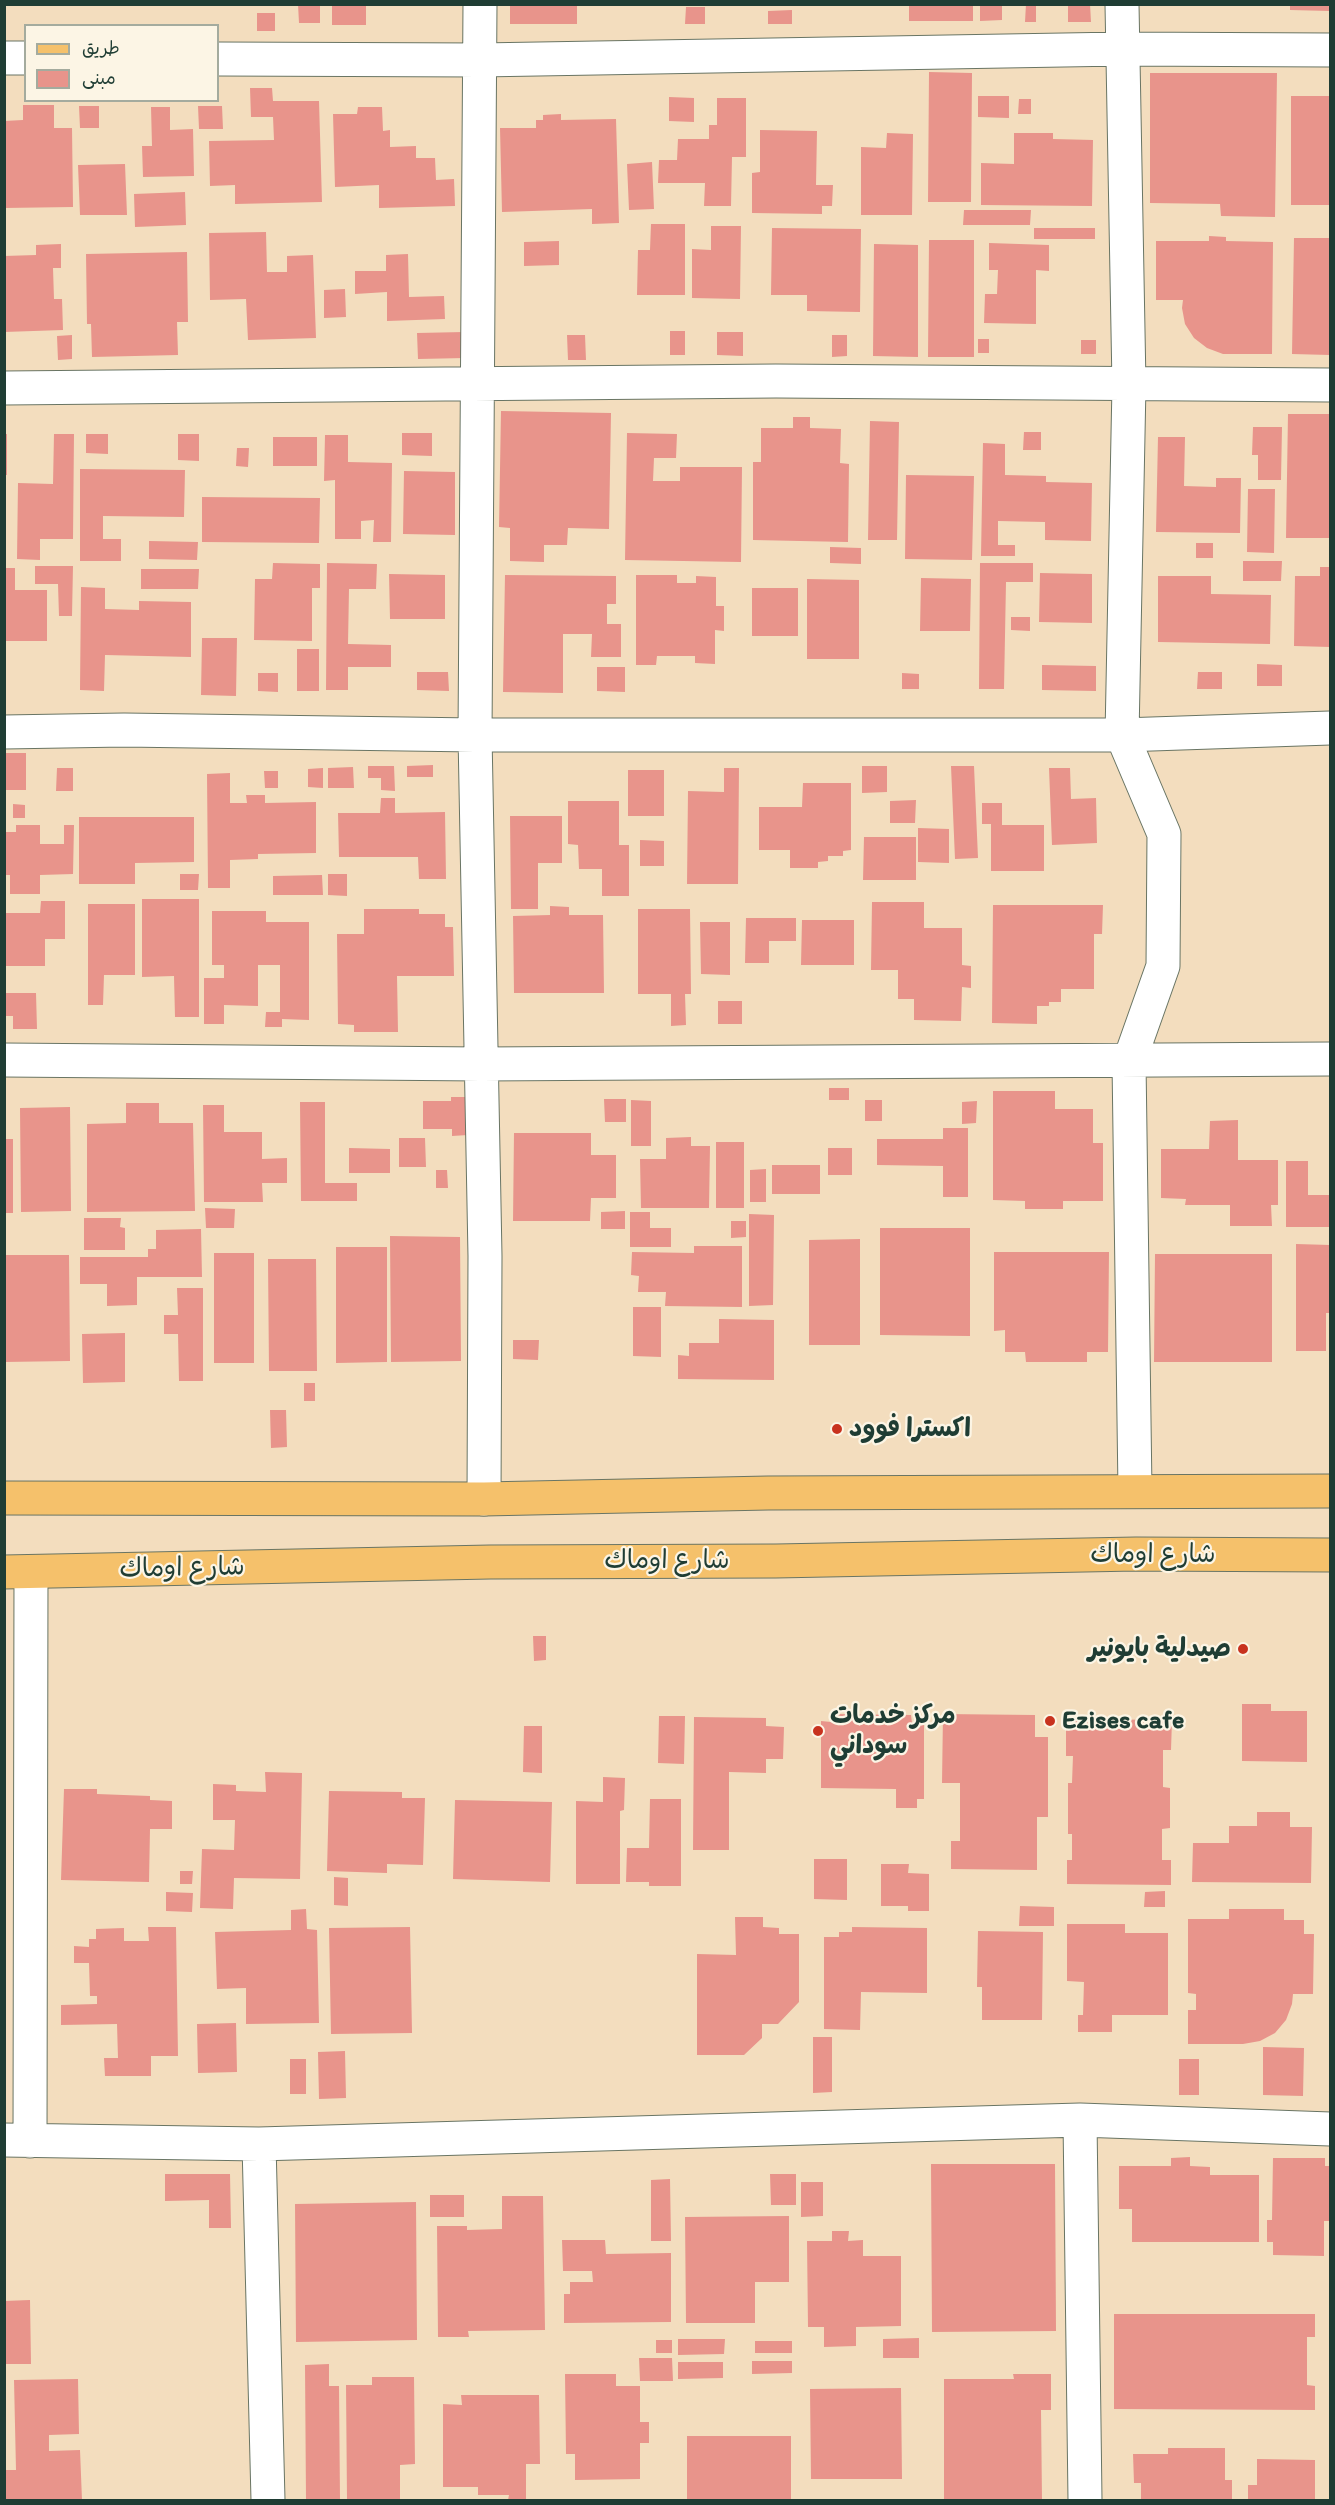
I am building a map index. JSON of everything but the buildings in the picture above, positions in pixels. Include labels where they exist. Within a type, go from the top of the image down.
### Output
[{"type":"main road","points":[[4,1498],[483,1498],[768,1493],[1330,1491]]},
{"type":"main road","name":"شارع اوماك","points":[[18,1572],[1136,1554],[1330,1555]]},
{"type":"street","points":[[480,4],[475,735],[485,1256],[483,1498]]},
{"type":"street","points":[[1122,4],[1130,385],[1122,735],[1164,834],[1164,966],[1129,1062],[1134,1491]]},
{"type":"street","points":[[219,59],[480,60],[1122,50],[1330,50]]},
{"type":"street","points":[[4,58],[24,58]]},
{"type":"street","points":[[4,388],[776,381],[1330,385]]},
{"type":"street","points":[[4,732],[124,730],[475,735],[1122,735],[1330,728]]},
{"type":"street","points":[[4,1060],[481,1064],[1129,1062],[1330,1059]]},
{"type":"street","points":[[18,1572],[17,2141],[259,2144],[1080,2120],[1330,2129]]},
{"type":"street","points":[[1080,2120],[1085,2500]]},
{"type":"street","points":[[259,2144],[268,2500]]},
{"type":"place","name":"اكسترا فوود","points":[[837,1429]]},
{"type":"place","name":"صيدلية بايونير","points":[[1243,1649]]},
{"type":"place","name":"Ezises cafe","points":[[1050,1721]]},
{"type":"place","name":"مركز خدمات سوداني","points":[[818,1731]]}]
